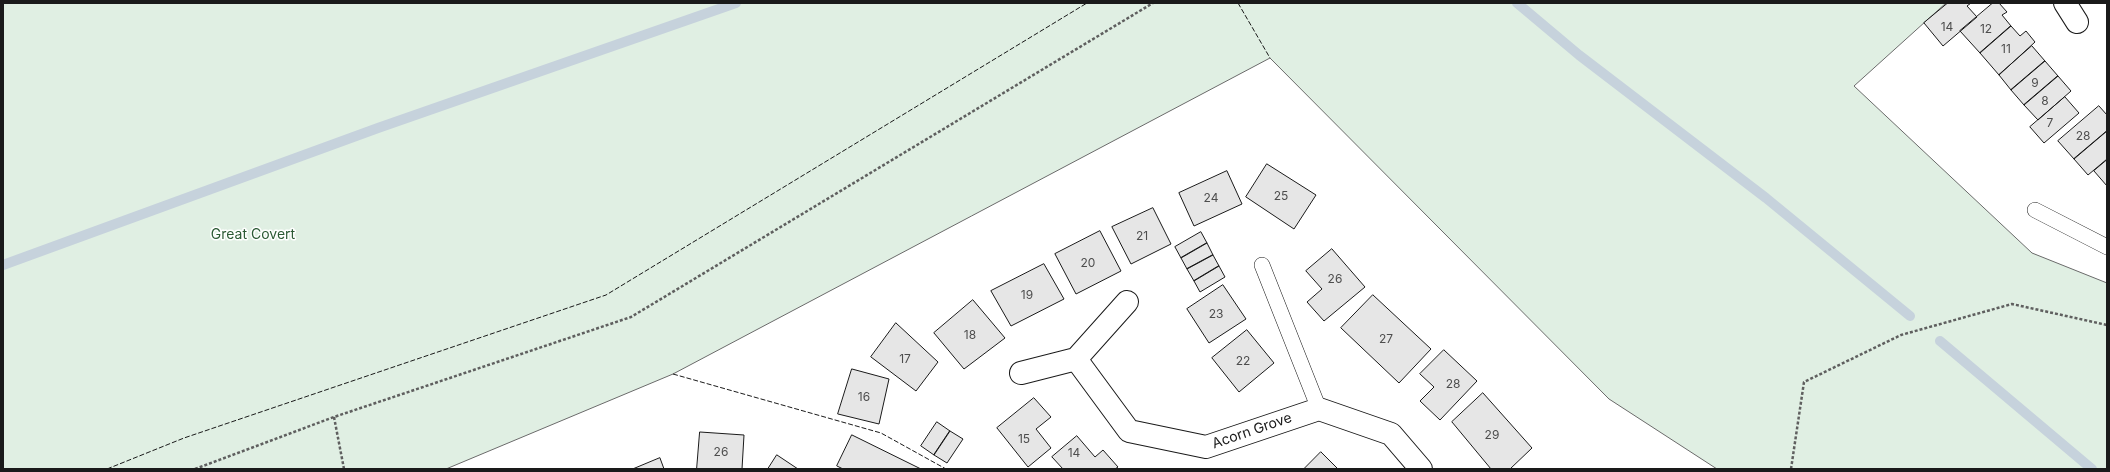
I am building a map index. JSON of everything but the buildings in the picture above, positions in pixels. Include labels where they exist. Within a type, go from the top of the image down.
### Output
[{"type":"street","points":[[2065,3],[2077,22]]},
{"type":"street","points":[[1021,373],[1076,359],[1127,302]]},
{"type":"street","name":"Acorn Grove","points":[[1076,359],[1129,431],[1206,447],[1319,409]]},
{"type":"street","points":[[1319,409],[1390,434],[1421,469]]},
{"type":"lane","points":[[2035,210],[2107,246]]},
{"type":"lane","points":[[1262,265],[1319,409]]},
{"type":"path","points":[[195,469],[334,417],[631,317],[1153,3]]},
{"type":"path","points":[[1791,469],[1804,382],[1901,335],[2012,304],[2107,325]]},
{"type":"path","points":[[334,417],[344,469]]},
{"type":"green space","name":"Great Covert","points":[[3,3],[1946,3],[1854,86],[2032,253],[2107,283],[2107,469],[1717,469],[1609,399],[1270,58],[673,374],[446,469],[3,469]]},
{"type":"waterway","points":[[3,265],[378,128],[736,3]]},
{"type":"waterway","points":[[1517,3],[1579,55],[1766,198],[1910,316]]},
{"type":"waterway","points":[[1940,341],[2092,469]]},
{"type":"fence","points":[[107,469],[184,438],[606,295],[1087,3]]},
{"type":"fence","points":[[1238,3],[1270,58]]},
{"type":"fence","points":[[673,374],[881,433],[946,469]]}]
